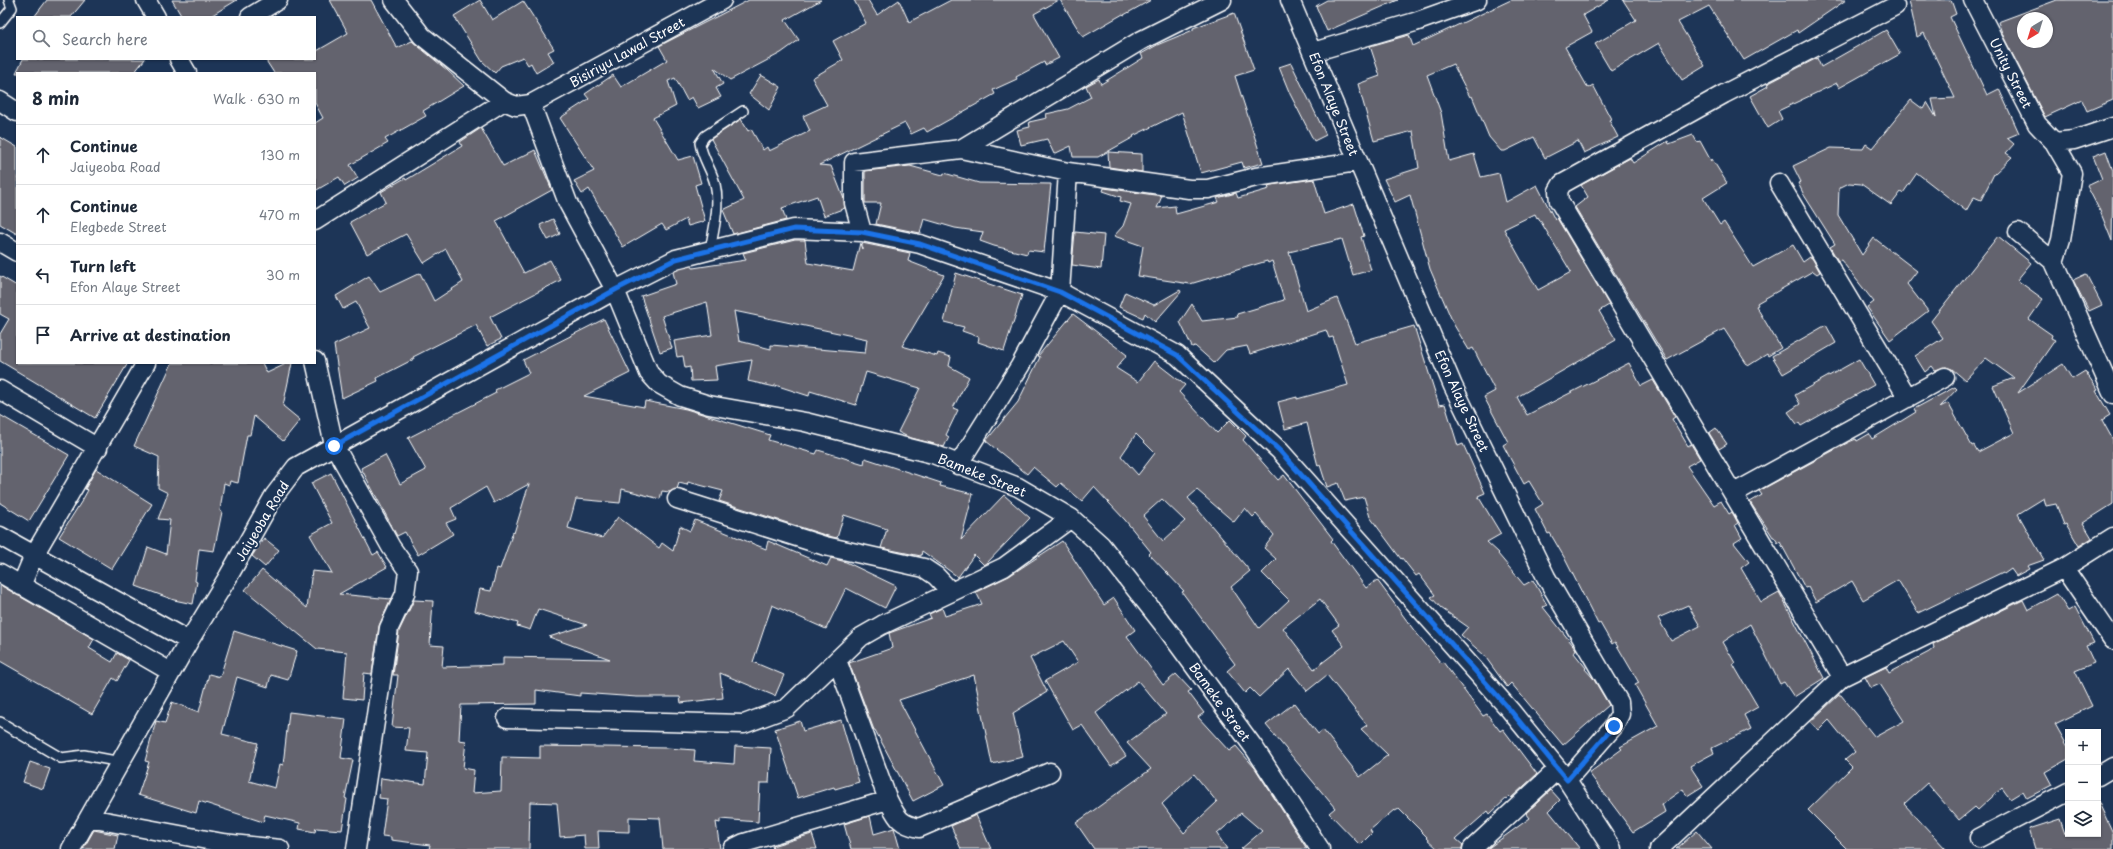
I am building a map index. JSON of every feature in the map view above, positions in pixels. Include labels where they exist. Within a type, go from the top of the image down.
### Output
[{"type":"street","points":[[146,0],[155,16]]},
{"type":"street","points":[[252,16],[278,0]]},
{"type":"street","points":[[394,0],[422,36],[504,101],[516,106],[531,104]]},
{"type":"street","name":"Bisiriyu Lawal Street","points":[[531,104],[722,0]]},
{"type":"street","points":[[961,149],[1140,41],[1222,0]]},
{"type":"street","name":"Efon Alaye Street","points":[[1290,0],[1313,52],[1357,162],[1453,386],[1546,577],[1619,702],[1620,714],[1614,726],[1562,774],[1472,849]]},
{"type":"street","points":[[1313,52],[1415,22],[1477,0]]},
{"type":"street","name":"Unity Street","points":[[1972,0],[2037,124],[2054,142],[2072,173],[2061,240],[2054,262]]},
{"type":"street","points":[[1842,677],[1559,201],[1558,191],[1562,184],[1724,94],[1895,6]]},
{"type":"street","points":[[180,60],[186,72]]},
{"type":"street","points":[[0,101],[16,111]]},
{"type":"street","points":[[316,220],[504,101]]},
{"type":"street","name":"Bameke Street","points":[[531,104],[568,203],[615,290],[649,373],[659,384],[680,396],[709,405],[805,422],[933,454],[958,466],[1018,487],[1070,518],[1101,545],[1167,629],[1255,749],[1320,849]]},
{"type":"street","points":[[2054,142],[2074,140],[2113,127]]},
{"type":"street","points":[[862,232],[854,203],[854,162],[961,149],[1068,172],[1196,189],[1208,189],[1256,177],[1357,162]]},
{"type":"street","points":[[958,466],[1020,366],[1060,292],[1068,172]]},
{"type":"street","points":[[1778,183],[1908,398]]},
{"type":"street","name":"Jaiyeoba Road","points":[[71,849],[90,818],[171,672],[228,577],[274,496],[296,468],[615,290],[676,259],[794,229],[862,232],[920,244],[1060,292],[1177,355],[1280,451],[1510,710],[1562,774],[1612,849]]},
{"type":"street","points":[[2018,232],[2054,262],[2113,394]]},
{"type":"street","points":[[0,242],[16,251]]},
{"type":"street","points":[[21,586],[34,555],[98,448],[145,364]]},
{"type":"street","points":[[316,364],[334,446],[391,547],[408,571],[405,594],[389,628],[356,849]]},
{"type":"street","points":[[1734,494],[1945,377]]},
{"type":"street","points":[[0,390],[98,448]]},
{"type":"street","points":[[677,499],[825,546],[924,568],[936,576],[951,592]]},
{"type":"street","points":[[507,718],[744,724],[787,708],[861,637],[882,625],[1004,567],[1070,518]]},
{"type":"street","points":[[0,536],[189,641]]},
{"type":"street","points":[[1660,849],[1842,677],[2064,568],[2113,537]]},
{"type":"street","points":[[2064,568],[2113,640]]},
{"type":"street","points":[[0,573],[171,672]]},
{"type":"street","points":[[837,660],[888,800],[897,816],[906,826],[919,828],[1050,772]]},
{"type":"street","points":[[2101,774],[2113,767]]},
{"type":"street","points":[[1979,838],[2065,794]]},
{"type":"street","points":[[732,849],[744,843],[888,800]]},
{"type":"street","points":[[90,818],[223,846],[280,849]]},
{"type":"lane","points":[[0,23],[12,8],[9,0]]},
{"type":"lane","points":[[710,250],[715,222],[715,184],[701,150],[700,143],[705,136],[743,111]]},
{"type":"lane","points":[[0,722],[61,758],[84,755],[121,762]]},
{"type":"building","points":[[47,0],[85,0],[72,16],[35,16]]},
{"type":"building","points":[[172,0],[237,0],[211,16],[181,16]]},
{"type":"building","points":[[330,0],[371,0],[397,48],[412,41],[464,86],[423,111],[426,116],[385,139],[388,143],[350,165],[358,178],[345,186],[339,177],[316,190],[316,122],[323,118],[316,105],[316,72],[273,72],[266,60],[316,60],[316,51],[348,33]]},
{"type":"building","points":[[480,0],[492,20],[523,1],[554,49],[548,52],[554,62],[536,73],[531,63],[528,65],[523,57],[501,66],[495,73],[482,61],[454,16]]},
{"type":"building","points":[[749,0],[821,0],[785,20],[799,40],[781,53],[730,80],[714,68],[723,84],[716,88],[721,97],[698,108],[692,97],[687,100],[675,78],[668,81],[676,106],[653,118],[678,160],[693,156],[701,183],[695,185],[705,221],[688,226],[686,219],[666,230],[662,224],[623,247],[589,189],[582,194],[574,181],[594,171],[560,118],[589,99],[585,94],[613,75],[621,87],[667,60],[659,46]]},
{"type":"building","points":[[854,0],[868,0],[877,15],[899,0],[909,22],[951,0],[1059,0],[1034,14],[1059,58],[1045,65],[1044,62],[1016,77],[1017,79],[993,90],[995,94],[927,132],[924,128],[911,134],[905,123],[819,165],[831,166],[844,199],[845,208],[824,216],[817,196],[782,208],[786,220],[733,234],[723,210],[744,200],[711,139],[741,119],[748,131],[751,129],[763,150],[767,147],[769,151],[810,131],[803,116],[827,105],[812,78],[843,60],[833,41],[866,23]]},
{"type":"building","points":[[1060,0],[1151,0],[1083,37]]},
{"type":"building","points":[[1327,0],[1398,0],[1327,31],[1316,6]]},
{"type":"building","points":[[1511,0],[1609,0],[1583,15],[1592,32],[1565,47],[1588,88],[1593,85],[1611,119],[1609,120],[1618,137],[1584,153],[1578,141],[1545,158],[1534,137],[1505,151],[1501,151],[1489,137],[1472,96],[1470,97],[1453,64],[1427,75],[1441,113],[1449,161],[1474,154],[1481,177],[1499,173],[1506,202],[1537,185],[1555,220],[1557,218],[1609,305],[1599,311],[1616,340],[1517,397],[1527,415],[1629,363],[1641,386],[1653,380],[1675,417],[1672,419],[1688,446],[1691,444],[1700,459],[1687,466],[1714,505],[1721,501],[1729,514],[1732,512],[1738,523],[1735,525],[1742,538],[1734,543],[1749,562],[1741,568],[1761,602],[1779,592],[1824,678],[1794,697],[1784,682],[1780,684],[1750,624],[1723,642],[1735,663],[1733,664],[1758,707],[1744,715],[1751,729],[1712,748],[1714,753],[1690,766],[1703,786],[1687,796],[1683,789],[1662,804],[1665,812],[1633,832],[1589,773],[1622,749],[1620,747],[1658,726],[1635,685],[1639,683],[1615,642],[1612,644],[1600,623],[1598,624],[1564,557],[1550,533],[1548,534],[1535,509],[1543,504],[1529,481],[1524,484],[1503,445],[1508,442],[1484,397],[1495,391],[1473,348],[1469,350],[1454,325],[1430,269],[1410,195],[1395,202],[1384,179],[1419,168],[1413,131],[1374,141],[1358,84],[1380,76],[1370,46],[1409,35],[1413,46]],"holes":[[[1535,214],[1571,272],[1538,290],[1504,229]],[[1688,605],[1700,626],[1671,641],[1658,618]]]},
{"type":"building","points":[[1623,0],[1846,0],[1798,33],[1797,30],[1744,60],[1709,6],[1678,22],[1705,66],[1682,80],[1659,43],[1611,71],[1595,44],[1636,20]]},
{"type":"building","points":[[1909,0],[1951,0],[1956,14],[1950,17],[1987,95],[1999,89],[2019,133],[2007,138],[2014,144],[2006,153],[2012,157],[1994,174],[1981,200],[1974,197],[1966,211],[1917,173],[1903,193],[1901,192],[1891,205],[1861,184],[1849,183],[1839,188],[1838,215],[1862,255],[1874,238],[1917,271],[1907,284],[1928,311],[1890,340],[1867,307],[1874,302],[1841,260],[1838,261],[1830,247],[1835,244],[1804,195],[1798,183],[1801,182],[1793,166],[1831,148],[1863,149],[1866,144],[1872,148],[1911,100],[1923,109],[1927,102],[1936,117],[1932,99],[1955,98],[1924,33],[1917,37]]},
{"type":"building","points":[[2057,0],[2113,0],[2113,100],[2087,111],[2082,100],[2045,117],[2004,38],[1998,22],[2017,15],[2017,48],[2053,48],[2053,12],[2025,12]]},
{"type":"building","points":[[1234,13],[1254,70],[1235,76],[1263,163],[1244,168],[1242,162],[1201,173],[1182,112],[1133,136],[1134,137],[1098,157],[1073,157],[1071,146],[1054,154],[1047,139],[1021,145],[1017,130],[1030,127],[1029,122],[1047,118],[1046,114],[1068,109],[1091,97],[1086,86],[1099,79],[1101,84],[1143,58],[1141,54],[1157,45],[1193,30],[1193,28]]},
{"type":"building","points":[[1886,30],[1900,54],[1839,88],[1837,83],[1778,111],[1782,119],[1768,128],[1750,96],[1768,86],[1767,84],[1817,58],[1821,67]]},
{"type":"building","points":[[22,60],[144,60],[135,72],[16,72]]},
{"type":"building","points":[[1291,63],[1326,135],[1314,141],[1290,94],[1279,67]]},
{"type":"building","points":[[761,75],[781,87],[769,110],[749,94]]},
{"type":"building","points":[[481,128],[503,166],[535,150],[552,190],[496,221],[524,273],[550,260],[561,280],[490,317],[501,339],[487,346],[476,325],[413,357],[414,359],[377,378],[378,381],[342,398],[334,345],[370,328],[356,302],[343,309],[336,296],[369,276],[380,292],[420,273],[434,301],[463,282],[446,249],[424,263],[406,234],[367,254],[350,222],[386,202],[381,192],[405,178],[406,180],[462,146],[460,142]]},
{"type":"building","points":[[1693,135],[1697,142],[1700,141],[1711,161],[1712,159],[1727,183],[1703,198],[1720,225],[1724,222],[1753,267],[1793,245],[1803,262],[1810,257],[1812,258],[1820,272],[1817,274],[1813,271],[1757,303],[1758,305],[1756,306],[1781,348],[1768,356],[1767,354],[1748,366],[1724,329],[1667,360],[1575,207],[1588,197],[1581,185],[1630,158],[1633,163],[1668,141],[1669,144]]},
{"type":"building","points":[[0,137],[16,146],[16,233],[0,224]]},
{"type":"building","points":[[2106,151],[2113,171],[2112,241],[2100,211],[2087,186],[2102,179],[2093,156]]},
{"type":"building","points":[[1108,152],[1142,154],[1142,172],[1109,167]]},
{"type":"building","points":[[910,166],[943,175],[944,173],[979,183],[1051,184],[1044,252],[1028,250],[1027,254],[994,246],[980,241],[983,232],[955,228],[924,219],[920,233],[876,224],[881,203],[865,203],[865,171]]},
{"type":"building","points":[[1314,179],[1324,214],[1354,204],[1364,236],[1361,237],[1371,270],[1353,275],[1342,239],[1289,252],[1306,311],[1337,298],[1355,343],[1414,326],[1439,405],[1445,404],[1458,446],[1463,444],[1485,493],[1478,496],[1501,534],[1487,542],[1499,553],[1498,554],[1524,585],[1533,580],[1547,605],[1543,607],[1576,649],[1574,653],[1593,678],[1609,705],[1563,745],[1511,683],[1507,687],[1484,655],[1461,635],[1468,627],[1441,608],[1431,597],[1435,595],[1419,574],[1416,576],[1402,558],[1401,559],[1370,517],[1364,497],[1345,501],[1338,483],[1327,487],[1320,465],[1318,466],[1307,423],[1285,429],[1278,402],[1297,397],[1297,399],[1348,385],[1333,337],[1329,338],[1326,330],[1250,354],[1247,346],[1226,350],[1214,363],[1195,346],[1192,347],[1180,322],[1192,304],[1202,321],[1238,317],[1237,314],[1284,300],[1272,261],[1268,263],[1267,261],[1190,284],[1138,276],[1143,246],[1114,236],[1123,226],[1131,204],[1120,201],[1121,197],[1103,191],[1104,188],[1162,196],[1157,208],[1175,206],[1176,214],[1219,202],[1217,198],[1236,193],[1238,198],[1269,189],[1268,186],[1271,185]]},
{"type":"building","points":[[553,219],[560,234],[548,240],[540,225]]},
{"type":"building","points":[[1075,232],[1104,235],[1101,269],[1072,265]]},
{"type":"building","points":[[1998,236],[2031,263],[2017,280],[2043,299],[2029,319],[2052,335],[2051,338],[2055,340],[2018,393],[2063,364],[2072,379],[2085,371],[2098,390],[2096,391],[2110,415],[2102,420],[2113,440],[2113,504],[2083,523],[2092,538],[2079,546],[2066,524],[2064,525],[2056,504],[2046,506],[2044,498],[2018,514],[2044,560],[2027,566],[2029,569],[2016,576],[2011,569],[2004,574],[2003,572],[1918,613],[1898,580],[1863,600],[1852,581],[1816,602],[1808,587],[1805,588],[1780,542],[1778,543],[1773,537],[1750,502],[1762,495],[1759,491],[1849,442],[1856,439],[1857,441],[1869,434],[1872,439],[1916,412],[1914,409],[1955,387],[1957,389],[1940,407],[1948,403],[1972,446],[1974,445],[1978,452],[2014,433],[1993,386],[2014,378],[1986,358],[1965,380],[1952,369],[1946,367],[1935,370],[1932,366],[1925,372],[1915,356],[1943,338],[1931,321]]},
{"type":"building","points":[[795,240],[805,240],[808,263],[853,271],[860,243],[862,249],[862,243],[910,253],[908,261],[944,275],[902,346],[937,356],[938,353],[951,357],[949,366],[969,377],[953,408],[958,410],[946,435],[949,437],[944,447],[908,437],[898,432],[920,388],[866,372],[856,405],[810,391],[809,396],[775,385],[775,387],[748,381],[752,360],[715,366],[717,380],[691,381],[690,367],[685,368],[683,356],[677,357],[674,341],[712,335],[707,302],[662,316],[672,348],[660,352],[641,296],[676,284],[673,272],[680,269],[692,266],[693,268],[746,260],[743,253]],"holes":[[[734,311],[867,339],[865,353],[771,345],[771,349],[739,341]]]},
{"type":"building","points":[[956,273],[1022,295],[1004,351],[978,342],[979,337],[962,331],[964,327],[944,322]]},
{"type":"building","points":[[2086,274],[2102,305],[2089,311],[2073,280]]},
{"type":"building","points":[[0,276],[16,285],[16,364],[127,364],[95,418],[0,361],[0,334],[9,319],[0,314]]},
{"type":"building","points":[[1180,290],[1181,292],[1155,322],[1145,313],[1143,318],[1119,307],[1125,292],[1154,305]]},
{"type":"building","points":[[1073,314],[1127,355],[1116,368],[1138,382],[1154,361],[1185,385],[1179,392],[1217,433],[1230,420],[1246,436],[1243,440],[1278,480],[1284,475],[1333,539],[1331,541],[1366,588],[1377,580],[1413,629],[1441,663],[1443,662],[1483,716],[1487,714],[1500,731],[1503,729],[1537,774],[1511,798],[1509,796],[1490,814],[1488,811],[1456,839],[1463,845],[1462,849],[1438,849],[1399,809],[1394,810],[1370,830],[1372,833],[1360,845],[1329,813],[1335,808],[1266,725],[1294,703],[1318,734],[1323,730],[1360,777],[1388,755],[1361,729],[1367,725],[1327,675],[1307,691],[1289,669],[1259,697],[1250,688],[1245,693],[1227,671],[1235,664],[1182,592],[1184,591],[1149,554],[1151,552],[1125,520],[1094,487],[1082,501],[1061,483],[1057,487],[1033,467],[1027,474],[986,441],[1018,402],[1040,357],[1038,356]],"holes":[[[1136,434],[1155,453],[1138,475],[1121,456]],[[1197,490],[1234,522],[1245,508],[1253,517],[1256,514],[1274,535],[1264,548],[1276,559],[1262,573],[1289,600],[1259,628],[1231,587],[1250,571],[1188,498]],[[1162,499],[1185,521],[1163,541],[1143,516]],[[1320,599],[1339,625],[1332,630],[1344,646],[1314,669],[1283,628]]]},
{"type":"building","points":[[604,319],[630,373],[584,396],[644,407],[645,401],[686,409],[770,435],[768,440],[816,454],[818,450],[864,464],[865,458],[941,483],[940,486],[973,494],[961,540],[1004,495],[1030,518],[987,563],[984,565],[974,555],[958,577],[922,551],[921,556],[881,548],[887,529],[844,515],[837,538],[828,536],[719,501],[723,491],[688,482],[687,485],[679,483],[677,489],[669,492],[662,491],[660,499],[622,489],[620,503],[576,499],[568,528],[602,538],[618,517],[659,548],[662,543],[673,551],[680,526],[690,531],[695,520],[766,549],[768,541],[827,566],[831,558],[846,562],[896,586],[885,608],[846,588],[826,629],[772,605],[753,662],[784,675],[775,696],[720,673],[723,698],[681,703],[680,697],[637,697],[580,693],[580,696],[536,690],[536,704],[461,705],[459,740],[466,741],[463,768],[474,770],[472,793],[501,791],[502,757],[540,758],[540,746],[667,748],[695,750],[694,761],[734,764],[735,746],[771,748],[769,783],[760,783],[758,822],[720,819],[720,823],[716,822],[720,849],[663,849],[660,818],[629,817],[629,832],[598,831],[599,849],[585,849],[584,835],[560,837],[557,803],[530,802],[529,849],[429,849],[430,845],[391,840],[391,837],[382,836],[387,799],[379,798],[381,778],[425,784],[428,753],[406,751],[409,728],[392,727],[398,675],[393,675],[399,631],[414,600],[433,601],[430,645],[444,646],[442,667],[503,665],[503,657],[610,659],[549,637],[587,625],[538,609],[530,630],[517,626],[518,623],[475,611],[480,589],[491,591],[497,568],[500,569],[513,532],[514,533],[529,484],[494,503],[486,487],[451,508],[456,519],[446,523],[453,534],[418,555],[405,532],[397,536],[361,468],[385,455],[400,484],[426,470],[408,438],[496,393],[495,390],[529,373],[523,360]]},
{"type":"building","points":[[1826,325],[1836,343],[1783,374],[1772,356]]},
{"type":"building","points":[[1859,359],[1874,385],[1801,426],[1799,423],[1797,424],[1788,412],[1800,404],[1795,395]]},
{"type":"building","points":[[172,364],[262,364],[267,373],[286,364],[292,364],[283,406],[300,420],[283,441],[254,416],[250,435],[247,435],[238,483],[230,481],[229,485],[224,483],[220,511],[222,512],[214,551],[199,549],[195,581],[197,582],[193,604],[174,600],[136,586],[148,547],[166,554],[170,520],[158,519],[168,493],[158,488],[159,457],[134,446]]},
{"type":"building","points":[[0,415],[69,455],[29,521],[0,503]]},
{"type":"building","points":[[1716,428],[1727,444],[1719,449],[1709,433]]},
{"type":"building","points":[[96,469],[152,504],[112,569],[59,537],[88,490],[85,489]]},
{"type":"building","points":[[331,473],[373,555],[378,552],[387,567],[339,594],[391,599],[379,626],[372,674],[364,673],[362,700],[343,698],[347,652],[317,649],[245,590],[262,570],[307,608],[312,571],[332,573],[310,535],[332,523],[311,483]]},
{"type":"building","points":[[264,538],[279,550],[265,567],[252,556]]},
{"type":"building","points":[[1062,541],[1104,605],[1114,598],[1135,630],[1127,636],[1163,685],[1176,674],[1191,690],[1188,692],[1204,713],[1198,717],[1229,751],[1236,746],[1255,768],[1307,849],[1241,849],[1262,831],[1241,813],[1217,834],[1227,849],[1094,849],[1076,823],[1151,769],[1127,743],[1166,714],[1138,681],[1096,713],[1126,756],[1111,766],[1082,725],[1073,730],[1045,681],[1078,662],[1064,641],[1030,658],[1047,692],[1013,713],[1023,757],[992,764],[974,675],[899,700],[944,785],[913,801],[874,730],[849,663],[892,648],[889,633],[931,618],[929,614],[942,608],[945,616],[982,604],[976,592],[1009,576]],"holes":[[[1194,774],[1217,802],[1184,833],[1162,804]]]},
{"type":"building","points":[[0,585],[94,639],[89,648],[112,662],[117,653],[129,660],[117,681],[113,678],[92,714],[0,661]]},
{"type":"building","points":[[2057,594],[2068,611],[2075,607],[2094,643],[2086,646],[2094,663],[2075,671],[2092,706],[2055,724],[2065,742],[2065,761],[2045,772],[2052,785],[2027,798],[2023,791],[2010,799],[2002,788],[1978,810],[1975,807],[1959,820],[1927,783],[1904,804],[1946,849],[1847,849],[1808,810],[1852,767],[1845,760],[1855,752],[1829,720],[1819,730],[1810,722],[1839,695],[1841,695],[1875,737],[1904,721],[1880,684],[1871,688],[1865,677],[1886,667],[1889,673],[1929,652],[1934,648],[1933,644],[2023,600],[2028,610]]},
{"type":"building","points":[[234,631],[297,651],[288,680],[271,675],[268,687],[237,677],[222,734],[258,743],[249,781],[275,788],[280,764],[283,765],[289,712],[346,719],[341,758],[353,760],[345,798],[347,799],[342,830],[316,828],[315,832],[299,829],[300,823],[265,815],[263,822],[199,801],[196,813],[138,795],[149,762],[145,761],[156,721],[165,723],[172,702],[199,712],[209,674],[220,677]]},
{"type":"building","points":[[841,720],[859,782],[835,789],[834,787],[798,798],[775,729],[800,721],[803,731]]},
{"type":"building","points":[[30,762],[50,769],[43,789],[23,782]]},
{"type":"building","points":[[1551,790],[1560,800],[1549,811],[1580,849],[1487,849],[1530,818],[1526,813]]},
{"type":"building","points":[[2101,807],[2113,833],[2113,849],[2035,849],[2029,829],[2060,819],[2065,837],[2101,837]]},
{"type":"building","points":[[976,815],[991,849],[961,849],[951,826]]},
{"type":"building","points":[[870,816],[874,834],[894,828],[900,849],[851,849],[844,824]]},
{"type":"building","points":[[94,830],[118,835],[115,849],[83,849]]},
{"type":"building","points":[[1697,831],[1712,849],[1676,849]]},
{"type":"building","points":[[812,834],[817,849],[773,849],[772,846]]},
{"type":"route","points":[[334,446],[615,290],[676,259],[794,229],[862,232],[920,244],[1060,292],[1177,355],[1280,451],[1510,710],[1567,780],[1614,726]]}]
